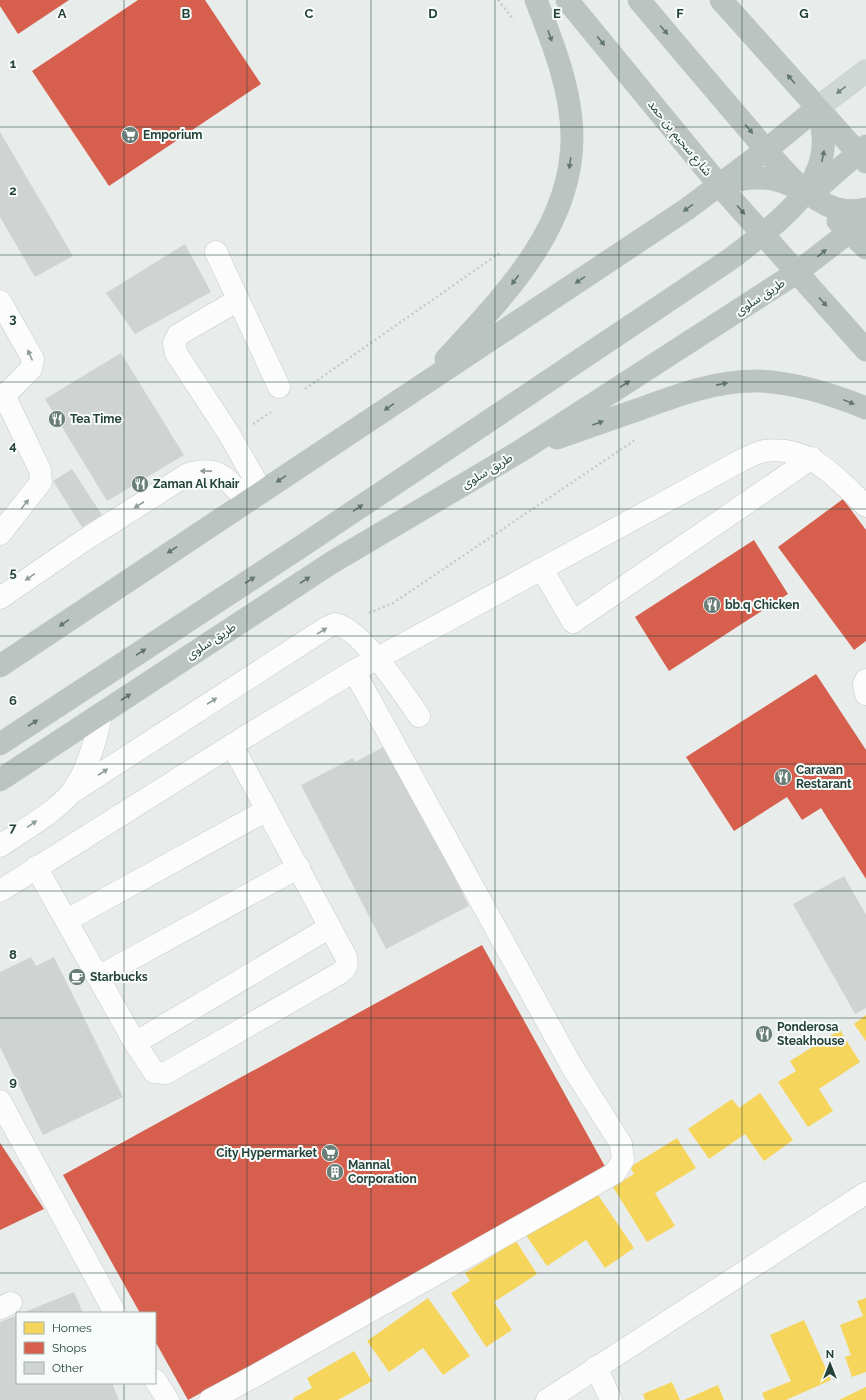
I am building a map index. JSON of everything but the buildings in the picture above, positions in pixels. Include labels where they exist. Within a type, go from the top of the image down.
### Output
[{"type":"highway","points":[[422,386],[500,300],[528,263],[546,232],[563,193],[570,158],[572,138],[571,118],[562,75],[551,38],[536,0]]},
{"type":"highway","name":"شارع سحيم بن حمد","points":[[567,0],[719,185],[866,350]]},
{"type":"highway","points":[[639,0],[766,150],[808,194],[866,248]]},
{"type":"highway","points":[[0,744],[299,548],[717,268],[762,234],[808,194],[863,154],[816,108],[721,0]]},
{"type":"highway","points":[[0,666],[668,221],[766,150],[816,108]]},
{"type":"highway","points":[[796,273],[785,249],[782,238],[788,222],[808,194],[824,156],[824,132],[816,108]]},
{"type":"highway","points":[[719,185],[737,179],[760,177],[779,180],[837,209],[852,211],[866,209]]},
{"type":"highway","name":"طريق سلوى","points":[[0,780],[331,563],[522,450],[796,273],[866,219]]},
{"type":"highway","points":[[522,450],[663,400],[706,388],[742,382],[758,381],[793,385],[821,392],[866,408]]},
{"type":"main road","points":[[816,108],[866,71]]},
{"type":"street","points":[[216,252],[238,300],[278,397]]},
{"type":"street","points":[[238,300],[178,334],[174,343],[176,353],[232,439],[254,496]]},
{"type":"street","points":[[0,301],[30,354],[33,364],[31,369],[2,398],[40,470],[41,482],[0,534]]},
{"type":"street","points":[[2,885],[36,867],[354,671],[742,460],[764,451],[789,451],[812,458],[866,506]]},
{"type":"street","points":[[542,569],[573,622],[812,458]]},
{"type":"street","points":[[1,595],[188,474],[202,470],[215,472],[226,477],[254,496]]},
{"type":"street","points":[[0,846],[50,810],[70,793],[326,628],[335,624],[341,625],[348,629],[377,659],[419,716]]},
{"type":"street","points":[[210,1400],[608,1177],[614,1173],[623,1160],[621,1144],[568,1058],[354,671]]},
{"type":"street","points":[[866,680],[864,684],[866,694]]},
{"type":"street","points":[[70,793],[91,753],[101,714]]},
{"type":"street","points":[[36,867],[135,1043],[154,1072],[166,1073],[340,973],[348,963],[346,957],[299,867],[232,745]]},
{"type":"street","points":[[66,920],[267,810]]},
{"type":"street","points":[[98,977],[299,867]]},
{"type":"street","points":[[135,1043],[330,927]]},
{"type":"street","points":[[0,1101],[114,1312]]},
{"type":"street","points":[[547,1400],[866,1193]]},
{"type":"street","points":[[596,1367],[610,1400]]},
{"type":"street","points":[[156,1382],[168,1400]]},
{"type":"path","points":[[498,0],[518,25]]},
{"type":"path","points":[[303,390],[502,251]]},
{"type":"path","points":[[232,439],[278,397]]},
{"type":"path","points":[[341,625],[393,603],[636,440]]},
{"type":"place","name":"Emporium","points":[[130,135]]},
{"type":"place","name":"Tea Time","points":[[57,419]]},
{"type":"place","name":"Zaman Al Khair","points":[[140,484]]},
{"type":"place","name":"bb.q Chicken","points":[[712,605]]},
{"type":"place","name":"Caravan Restarant","points":[[783,777]]},
{"type":"place","name":"Starbucks","points":[[77,977]]},
{"type":"place","name":"Ponderosa Steakhouse","points":[[764,1034]]},
{"type":"place","name":"City Hypermarket","points":[[330,1153]]},
{"type":"place","name":"Mannal Corporation","points":[[335,1172]]}]
